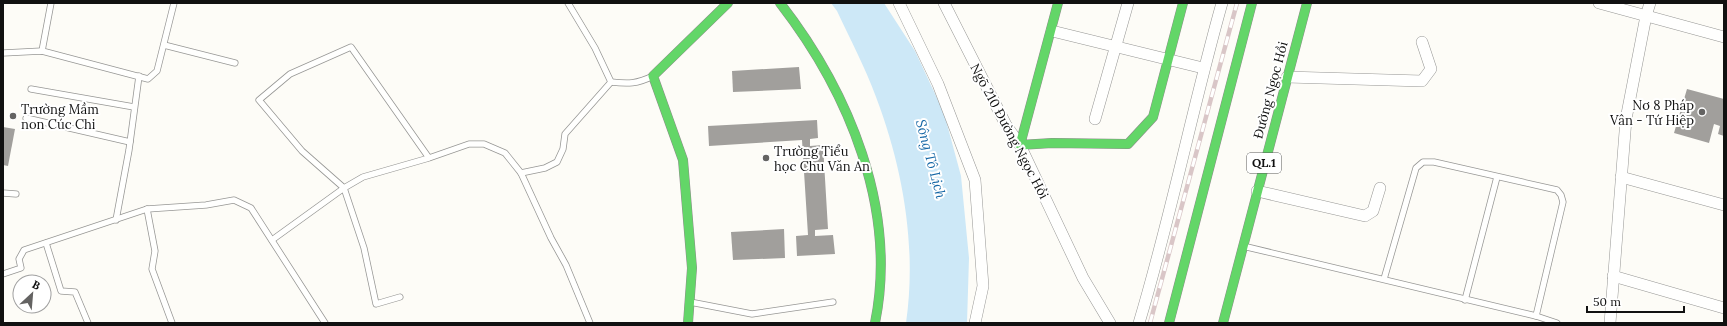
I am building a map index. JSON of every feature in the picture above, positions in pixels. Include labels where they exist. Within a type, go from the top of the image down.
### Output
[{"type":"main road","points":[[688,323],[692,268],[683,160],[653,76],[728,3]]},
{"type":"main road","points":[[780,3],[823,63],[843,102],[856,136],[869,179],[879,237],[879,293],[875,323]]},
{"type":"main road","points":[[1058,3],[1052,31],[1020,145],[1052,143],[1128,144],[1153,117],[1167,59],[1183,3]]},
{"type":"main road","points":[[1169,323],[1252,3]]},
{"type":"main road","name":"Đường Ngọc Hồi","points":[[1223,323],[1307,3]]},
{"type":"street","points":[[899,3],[938,84],[975,180],[983,286],[975,323]]},
{"type":"street","name":"Ngõ 210 Đường Ngọc Hồi","points":[[944,3],[1006,125],[1020,145],[1083,278],[1110,323]]},
{"type":"street","points":[[1095,119],[1128,3]]},
{"type":"street","points":[[1140,323],[1204,68],[1222,3]]},
{"type":"street","points":[[1599,3],[1724,37]]},
{"type":"street","points":[[1610,323],[1626,119],[1646,16],[1650,3]]},
{"type":"street","points":[[1052,31],[1204,68]]},
{"type":"street","points":[[1287,77],[1422,81],[1431,69],[1422,42]]},
{"type":"street","points":[[1621,177],[1724,205]]},
{"type":"street","points":[[1257,191],[1365,216],[1373,211],[1380,188]]},
{"type":"street","points":[[1613,276],[1724,308]]},
{"type":"lane","points":[[42,51],[50,3]]},
{"type":"lane","points":[[3,53],[42,51],[148,79],[157,71],[174,3]]},
{"type":"lane","points":[[568,3],[595,48],[611,82]]},
{"type":"lane","points":[[164,45],[235,63]]},
{"type":"lane","points":[[400,297],[376,304],[364,248],[344,188],[302,151],[259,100],[290,74],[351,48],[429,158]]},
{"type":"lane","points":[[116,220],[130,142],[138,76]]},
{"type":"lane","points":[[611,82],[626,84],[641,82],[653,76]]},
{"type":"lane","points":[[521,172],[545,168],[557,162],[563,149],[565,134],[611,82]]},
{"type":"lane","points":[[31,89],[134,107]]},
{"type":"lane","points":[[26,118],[130,142]]},
{"type":"lane","points":[[272,240],[344,188],[363,177],[429,158],[469,144],[484,144],[505,153],[521,172],[551,238],[566,265],[590,323]]},
{"type":"lane","points":[[1384,279],[1416,168],[1423,162],[1434,162],[1557,190],[1561,195],[1563,202],[1536,316]]},
{"type":"lane","points":[[1465,300],[1497,177]]},
{"type":"lane","points":[[3,193],[16,194]]},
{"type":"lane","points":[[3,274],[21,268],[19,259],[24,250],[148,209],[234,200],[251,208],[325,323]]},
{"type":"lane","points":[[148,209],[155,251],[152,268],[172,323]]},
{"type":"lane","points":[[46,243],[61,291],[75,292],[88,323]]},
{"type":"lane","points":[[1243,246],[1536,316],[1557,323]]},
{"type":"lane","points":[[690,302],[752,314],[833,302]]},
{"type":"water","name":"Sông Tô Lịch","points":[[831,3],[884,3],[915,51],[944,113],[961,176],[969,258],[967,323],[906,323],[910,266],[908,237],[905,208],[894,152],[872,86],[837,11]]},
{"type":"building","points":[[799,67],[801,89],[733,92],[732,71]]},
{"type":"building","name":"Nơ 8 Pháp Vân - Tứ Hiệp","points":[[1687,89],[1724,99],[1724,136],[1718,134],[1720,126],[1714,124],[1709,143],[1674,133]]},
{"type":"building","points":[[817,120],[818,138],[810,139],[810,146],[823,145],[828,229],[815,230],[815,236],[833,235],[835,254],[797,256],[796,236],[808,235],[802,140],[709,146],[708,126]]},
{"type":"building","points":[[3,127],[15,129],[8,166],[3,165]]},
{"type":"building","points":[[784,229],[785,258],[733,260],[731,232]]},
{"type":"railway","points":[[1150,323],[1237,3]]},
{"type":"traffic: fast","points":[[688,323],[692,268],[683,160],[653,76],[728,3]]},
{"type":"traffic: fast","points":[[780,3],[805,38],[827,75],[846,113],[862,154],[873,195],[880,237],[880,280],[875,323]]},
{"type":"traffic: fast","points":[[1058,3],[1020,145],[1052,143],[1128,144],[1153,117],[1183,3]]},
{"type":"traffic: fast","points":[[1169,323],[1252,3]]},
{"type":"traffic: fast","points":[[1223,323],[1307,3]]},
{"type":"place","name":"Nơ 8 Pháp Vân - Tứ Hiệp","points":[[1702,112]]},
{"type":"place","name":"Trường Mầm non Cúc Chi","points":[[13,116]]},
{"type":"place","name":"Trường Tiểu học Chu Văn An","points":[[766,158]]}]
